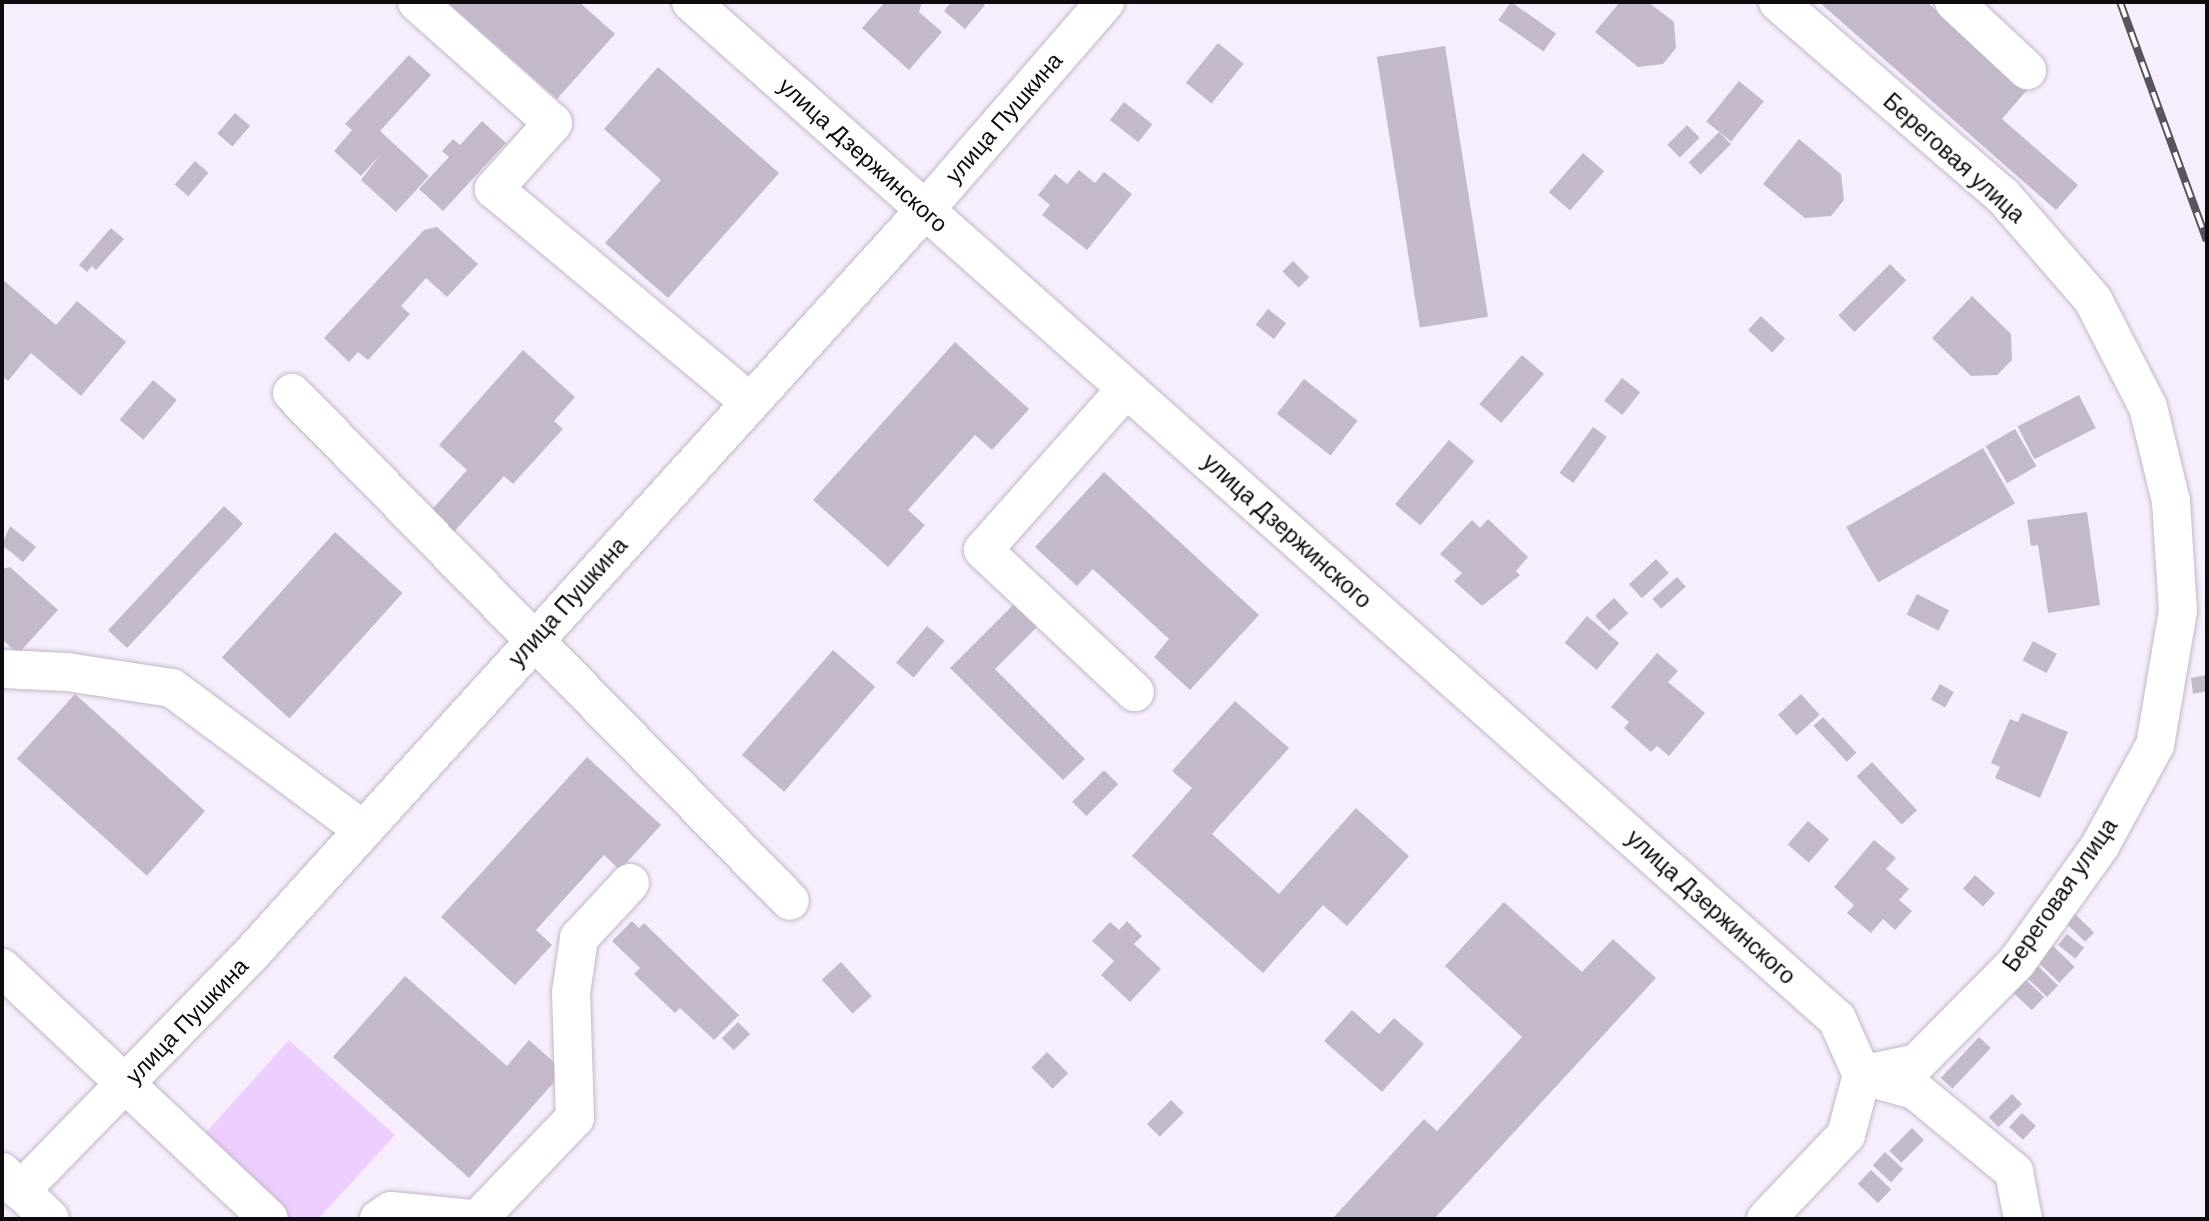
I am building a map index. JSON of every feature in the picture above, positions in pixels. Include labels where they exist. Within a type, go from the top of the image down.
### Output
[{"type":"street","points":[[417,2],[553,123],[494,189],[750,402]]},
{"type":"street","name":"улица Дзержинского","points":[[691,2],[1838,1019],[1862,1075]]},
{"type":"street","name":"улица Пушкина","points":[[11,1182],[125,1084],[925,210],[1105,2]]},
{"type":"street","points":[[1954,2],[2026,70]]},
{"type":"street","name":"Береговая улица","points":[[1782,3],[2003,196],[2093,300],[2148,407],[2171,501],[2178,611],[2149,756],[2101,846],[2017,962],[1917,1063],[1862,1075]]},
{"type":"street","points":[[1126,388],[983,550],[1135,692]]},
{"type":"street","points":[[292,393],[790,901]]},
{"type":"street","points":[[2,669],[67,672],[172,688],[362,828]]},
{"type":"street","points":[[478,1219],[575,1118],[571,993],[579,938],[630,883]]},
{"type":"street","points":[[2,968],[269,1219]]},
{"type":"street","points":[[1766,1219],[1846,1135],[1862,1075],[1914,1090],[2014,1172],[2024,1219]]},
{"type":"street","points":[[11,1182],[50,1219]]},
{"type":"street","points":[[379,1219],[391,1211],[471,1219]]},
{"type":"shaded area","points":[[289,1040],[395,1135],[318,1219],[283,1219],[200,1139]]},
{"type":"building","points":[[447,2],[579,2],[615,34],[557,99]]},
{"type":"building","points":[[885,2],[922,2],[919,12],[942,32],[909,70],[862,28]]},
{"type":"building","points":[[951,2],[981,2],[985,5],[965,29],[944,11]]},
{"type":"building","points":[[1511,2],[1556,34],[1543,52],[1498,20]]},
{"type":"building","points":[[1620,2],[1648,2],[1674,22],[1676,48],[1663,64],[1638,67],[1595,32]]},
{"type":"building","points":[[1819,2],[1927,2],[2027,90],[2002,119],[2078,185],[2056,210]]},
{"type":"building","points":[[1218,43],[1244,64],[1212,103],[1186,83]]},
{"type":"building","points":[[1445,46],[1488,317],[1420,327],[1377,57]]},
{"type":"building","points":[[409,55],[431,75],[380,131],[429,176],[396,212],[361,180],[380,155],[361,176],[334,151],[352,130],[345,124]]},
{"type":"building","points":[[658,67],[779,173],[668,298],[605,243],[661,180],[604,129]]},
{"type":"building","points":[[1739,81],[1764,101],[1731,142],[1706,121]]},
{"type":"building","points":[[1124,102],[1152,124],[1138,142],[1110,120]]},
{"type":"building","points":[[235,113],[250,126],[232,146],[217,133]]},
{"type":"building","points":[[482,121],[506,143],[443,211],[419,189],[449,157],[442,151],[453,139],[460,145]]},
{"type":"building","points":[[1687,125],[1700,138],[1680,158],[1667,145]]},
{"type":"building","points":[[1719,132],[1731,144],[1701,174],[1689,162]]},
{"type":"building","points":[[1799,139],[1841,174],[1844,200],[1831,216],[1805,218],[1763,184]]},
{"type":"building","points":[[1583,153],[1604,171],[1570,211],[1549,192]]},
{"type":"building","points":[[195,161],[209,173],[188,196],[175,184]]},
{"type":"building","points":[[1079,170],[1095,183],[1104,172],[1132,194],[1087,250],[1042,215],[1050,205],[1038,195],[1055,174],[1067,184]]},
{"type":"building","points":[[437,227],[478,264],[447,297],[426,278],[401,306],[410,314],[368,360],[358,352],[349,362],[324,338],[424,230]]},
{"type":"building","points":[[111,228],[124,239],[96,270],[92,266],[87,272],[79,265]]},
{"type":"building","points":[[1293,261],[1309,277],[1299,288],[1282,272]]},
{"type":"building","points":[[1890,264],[1906,280],[1855,332],[1838,316]]},
{"type":"building","points":[[2,279],[56,325],[77,301],[126,342],[81,396],[31,353],[8,381],[2,376]]},
{"type":"building","points":[[1972,296],[2011,334],[2012,360],[1997,375],[1971,376],[1932,338]]},
{"type":"building","points":[[1268,309],[1286,323],[1274,339],[1256,325]]},
{"type":"building","points":[[1761,316],[1785,339],[1772,352],[1748,330]]},
{"type":"building","points":[[955,342],[1029,409],[992,450],[975,435],[908,510],[925,525],[888,567],[813,500]]},
{"type":"building","points":[[523,350],[575,397],[554,421],[563,429],[513,484],[504,476],[452,534],[429,513],[467,470],[439,445]]},
{"type":"building","points":[[1522,355],[1544,374],[1501,423],[1479,404]]},
{"type":"building","points":[[1622,378],[1640,392],[1622,415],[1604,401]]},
{"type":"building","points":[[1304,379],[1358,421],[1330,456],[1277,414]]},
{"type":"building","points":[[153,380],[177,400],[143,440],[120,420]]},
{"type":"building","points":[[2079,395],[2096,428],[2034,459],[2018,426]]},
{"type":"building","points":[[1593,427],[1607,437],[1573,483],[1559,473]]},
{"type":"building","points":[[2015,429],[2036,466],[2007,483],[1986,446]]},
{"type":"building","points":[[1449,440],[1474,461],[1420,526],[1395,504]]},
{"type":"building","points":[[1983,448],[2015,503],[1878,582],[1846,527]]},
{"type":"building","points":[[1104,472],[1259,615],[1190,690],[1154,657],[1169,639],[1093,569],[1077,586],[1035,547]]},
{"type":"building","points":[[224,506],[243,524],[127,648],[108,630]]},
{"type":"building","points":[[2087,512],[2100,605],[2048,613],[2038,545],[2031,546],[2027,520]]},
{"type":"building","points":[[1488,519],[1528,557],[1516,571],[1520,575],[1482,606],[1454,581],[1462,573],[1440,554],[1472,520],[1480,528]]},
{"type":"building","points":[[10,526],[36,547],[23,562],[2,545]]},
{"type":"building","points":[[335,532],[403,593],[290,718],[222,658]]},
{"type":"building","points":[[1656,559],[1669,573],[1642,598],[1629,584]]},
{"type":"building","points":[[10,567],[58,610],[18,654],[2,639],[2,569]]},
{"type":"building","points":[[1677,577],[1686,587],[1661,609],[1652,599]]},
{"type":"building","points":[[1917,594],[1949,610],[1939,631],[1907,614]]},
{"type":"building","points":[[1614,598],[1628,613],[1609,631],[1595,616]]},
{"type":"building","points":[[1014,604],[1037,627],[995,669],[1085,759],[1063,780],[950,668]]},
{"type":"building","points":[[1587,616],[1619,643],[1597,670],[1565,643]]},
{"type":"building","points":[[927,626],[945,641],[914,678],[896,663]]},
{"type":"building","points":[[2033,641],[2057,654],[2047,673],[2023,660]]},
{"type":"building","points":[[833,650],[875,687],[784,792],[742,755]]},
{"type":"building","points":[[1657,653],[1678,671],[1668,682],[1705,713],[1669,756],[1657,746],[1651,752],[1624,728],[1629,722],[1611,707]]},
{"type":"building","points":[[2207,675],[2207,691],[2193,694],[2191,678]]},
{"type":"building","points":[[1940,684],[1954,692],[1945,708],[1931,700]]},
{"type":"building","points":[[75,694],[205,811],[147,876],[17,759]]},
{"type":"building","points":[[1801,694],[1820,715],[1797,736],[1778,715]]},
{"type":"building","points":[[1235,701],[1289,748],[1212,834],[1279,894],[1356,808],[1409,856],[1347,926],[1323,905],[1263,973],[1132,856],[1192,788],[1172,771]]},
{"type":"building","points":[[2022,713],[2068,732],[2040,798],[1995,778],[2000,767],[1991,763],[2010,719],[2018,722]]},
{"type":"building","points":[[1823,717],[1856,753],[1847,762],[1813,726]]},
{"type":"building","points":[[587,757],[661,825],[620,870],[604,855],[536,930],[552,945],[515,985],[441,917]]},
{"type":"building","points":[[1872,762],[1917,810],[1902,825],[1857,776]]},
{"type":"building","points":[[1104,770],[1118,784],[1086,816],[1072,802]]},
{"type":"building","points":[[1808,821],[1829,839],[1809,863],[1788,844]]},
{"type":"building","points":[[1874,840],[1896,858],[1886,869],[1909,889],[1899,900],[1912,911],[1895,930],[1883,919],[1871,933],[1847,913],[1854,905],[1834,887]]},
{"type":"building","points":[[1975,875],[1995,893],[1983,906],[1963,888]]},
{"type":"building","points":[[1504,902],[1582,972],[1613,939],[1656,978],[1434,1219],[1332,1219],[1424,1119],[1437,1131],[1522,1037],[1445,966]]},
{"type":"building","points":[[2074,913],[2094,932],[2085,942],[2065,922]]},
{"type":"building","points":[[632,921],[639,928],[644,923],[739,1015],[714,1040],[680,1008],[675,1013],[634,974],[640,968],[612,941]]},
{"type":"building","points":[[1127,921],[1142,936],[1134,944],[1161,969],[1130,1002],[1101,975],[1114,961],[1092,941],[1110,922],[1119,930]]},
{"type":"building","points":[[2067,934],[2084,948],[2075,959],[2058,945]]},
{"type":"building","points":[[2053,946],[2075,967],[2059,983],[2038,962]]},
{"type":"building","points":[[841,962],[872,996],[852,1014],[822,979]]},
{"type":"building","points":[[2038,966],[2058,985],[2047,997],[2027,978]]},
{"type":"building","points":[[405,976],[507,1066],[529,1040],[564,1071],[469,1178],[333,1057]]},
{"type":"building","points":[[2026,980],[2044,997],[2032,1010],[2014,993]]},
{"type":"building","points":[[1352,1010],[1379,1034],[1394,1018],[1424,1044],[1382,1092],[1324,1041]]},
{"type":"building","points":[[738,1022],[750,1034],[734,1050],[722,1038]]},
{"type":"building","points":[[1979,1037],[1991,1048],[1953,1089],[1941,1078]]},
{"type":"building","points":[[1047,1052],[1068,1073],[1053,1089],[1031,1068]]},
{"type":"building","points":[[2012,1094],[2022,1104],[1999,1127],[1989,1117]]},
{"type":"building","points":[[1171,1100],[1184,1113],[1160,1137],[1147,1124]]},
{"type":"building","points":[[2022,1113],[2036,1126],[2023,1140],[2009,1127]]},
{"type":"building","points":[[1912,1128],[1924,1140],[1901,1163],[1889,1151]]},
{"type":"building","points":[[1885,1152],[1903,1169],[1891,1182],[1873,1165]]},
{"type":"building","points":[[1871,1170],[1891,1189],[1878,1203],[1858,1184]]},
{"type":"railway","points":[[2120,2],[2207,241]]}]
